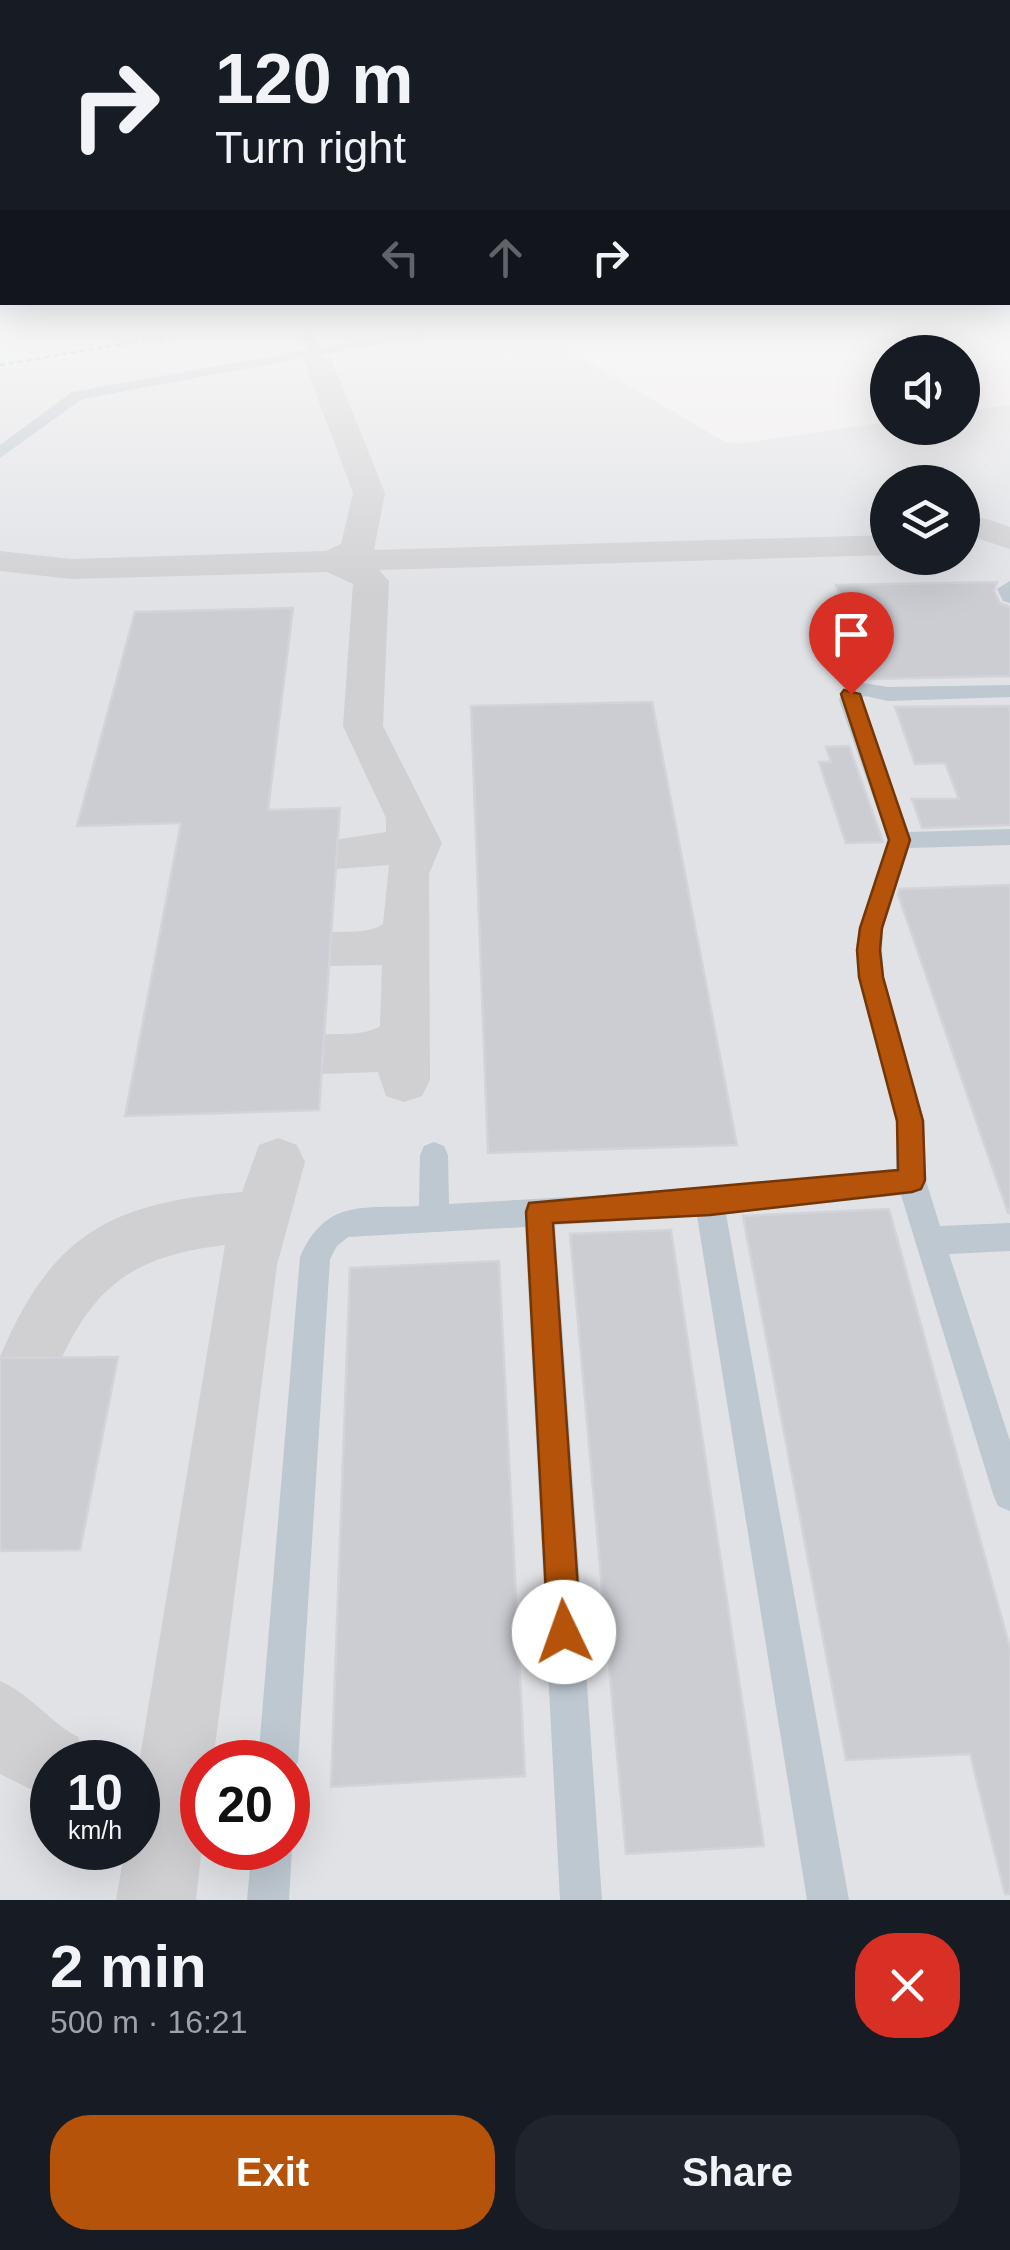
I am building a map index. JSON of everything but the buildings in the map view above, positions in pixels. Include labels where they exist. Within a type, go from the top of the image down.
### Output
[{"type":"lane","points":[[0,454],[47,418]]},
{"type":"lane","points":[[1010,587],[1006,589],[1010,597]]},
{"type":"lane","points":[[1009,1498],[912,1180],[910,1121],[871,977],[871,928],[900,840],[851,694],[863,689],[888,694],[1010,691]]},
{"type":"lane","points":[[900,840],[1010,837]]},
{"type":"lane","points":[[434,1155],[434,1216]]},
{"type":"lane","points":[[280,1740],[315,1257],[326,1236],[342,1224],[710,1202],[912,1180]]},
{"type":"lane","points":[[710,1202],[828,1900]]},
{"type":"lane","points":[[539,1212],[581,1900]]},
{"type":"lane","points":[[932,1241],[1010,1237]]},
{"type":"lane","points":[[268,1900],[270,1870]]},
{"type":"shaded area","points":[[0,418],[683,418],[725,442],[737,444],[870,424],[870,445],[980,445],[980,418],[1010,418],[1010,1900],[0,1900]]},
{"type":"taxiway","points":[[331,561],[357,550],[369,493],[340,418]]},
{"type":"taxiway","points":[[980,528],[1010,539]]},
{"type":"taxiway","points":[[331,561],[870,546]]},
{"type":"taxiway","points":[[0,561],[71,569],[331,561]]},
{"type":"taxiway","points":[[331,561],[353,568],[371,581],[363,726],[408,818]]},
{"type":"taxiway","points":[[337,853],[396,848],[407,837],[408,818]]},
{"type":"taxiway","points":[[405,1029],[407,874],[420,843],[408,818]]},
{"type":"taxiway","points":[[330,948],[383,946],[393,943],[406,928]]},
{"type":"taxiway","points":[[323,1053],[381,1050],[391,1046],[405,1029]]},
{"type":"taxiway","points":[[404,1080],[405,1029]]},
{"type":"taxiway","points":[[156,1900],[248,1265],[278,1162]]},
{"type":"taxiway","points":[[30,1358],[48,1318],[68,1287],[92,1263],[119,1245],[184,1225],[262,1216]]},
{"type":"taxiway","points":[[0,1718],[30,1752]]},
{"type":"route","points":[[564,1632],[539,1212],[710,1202],[912,1180],[910,1121],[871,977],[869,950],[871,928],[900,840],[849,700],[851,694]]}]
